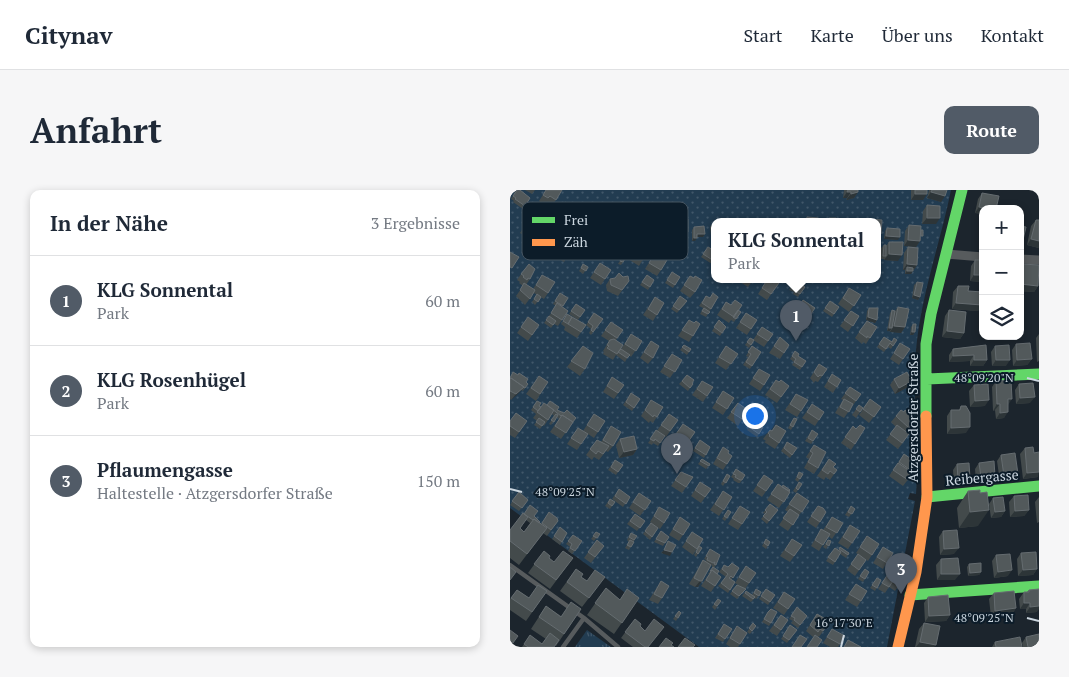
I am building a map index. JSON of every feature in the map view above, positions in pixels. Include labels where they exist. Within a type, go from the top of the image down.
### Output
[{"type":"street","name":"Atzgersdorfer Straße","points":[[898,647],[919,555],[927,496],[926,344],[931,314],[962,190]]},
{"type":"street","points":[[946,254],[979,256]]},
{"type":"street","points":[[1024,259],[1039,260]]},
{"type":"street","points":[[927,379],[1039,374]]},
{"type":"street","name":"Reibergasse","points":[[927,496],[1039,486]]},
{"type":"street","points":[[910,595],[1039,586]]},
{"type":"lane","points":[[510,565],[584,618],[618,647]]},
{"type":"lane","points":[[563,647],[584,618]]},
{"type":"green space","points":[[510,190],[951,190],[926,289],[918,330],[914,386],[917,458],[916,494],[910,493],[908,499],[915,501],[887,647],[699,647],[510,508]]},
{"type":"green space","points":[[587,630],[611,647],[575,647]]},
{"type":"building","points":[[517,190],[520,190],[530,198],[528,202],[522,202],[522,204],[513,196]]},
{"type":"building","points":[[546,190],[562,190],[556,200],[550,196],[548,198],[543,195]]},
{"type":"building","points":[[848,190],[858,190],[858,192],[851,194],[851,192],[847,192]]},
{"type":"building","points":[[915,190],[927,190],[927,194],[915,194]]},
{"type":"building","points":[[932,190],[947,190],[945,196],[931,192]]},
{"type":"building","points":[[982,193],[999,196],[997,205],[979,205]]},
{"type":"building","points":[[927,205],[940,206],[940,218],[927,218]]},
{"type":"building","points":[[1036,220],[1039,220],[1039,241],[1031,239]]},
{"type":"building","points":[[909,225],[921,226],[920,241],[908,240]]},
{"type":"building","points":[[704,226],[705,234],[697,234],[697,238],[694,238],[694,227]]},
{"type":"building","points":[[887,228],[900,229],[900,237],[886,236]]},
{"type":"building","points":[[889,242],[903,242],[902,255],[889,254]]},
{"type":"building","points":[[884,245],[886,245],[886,256],[883,256]]},
{"type":"building","points":[[708,247],[711,249],[711,259],[703,254]]},
{"type":"building","points":[[908,247],[918,248],[917,265],[907,264]]},
{"type":"building","points":[[510,252],[519,257],[512,268],[510,267]]},
{"type":"building","points":[[651,260],[667,260],[661,270],[649,263]]},
{"type":"building","points":[[975,260],[979,260],[979,275],[974,275]]},
{"type":"building","points":[[600,263],[611,270],[605,279],[594,272]]},
{"type":"building","points":[[529,264],[535,269],[530,279],[528,278],[527,280],[521,274]]},
{"type":"building","points":[[583,264],[588,267],[586,271],[581,268]]},
{"type":"building","points":[[1024,264],[1039,265],[1038,286],[1024,284]]},
{"type":"building","points":[[907,267],[913,268],[913,271],[907,271]]},
{"type":"building","points":[[672,272],[680,277],[675,285],[667,280]]},
{"type":"building","points":[[619,273],[623,277],[628,276],[629,281],[622,290],[611,285],[610,279],[615,278]]},
{"type":"building","points":[[542,275],[555,282],[548,293],[536,285]]},
{"type":"building","points":[[647,275],[654,280],[650,287],[642,282]]},
{"type":"building","points":[[690,276],[694,278],[695,276],[702,280],[695,292],[684,285]]},
{"type":"building","points":[[917,282],[923,283],[920,297],[914,295]]},
{"type":"building","points":[[524,283],[535,290],[530,299],[520,290]]},
{"type":"building","points":[[765,283],[779,283],[771,294],[762,288]]},
{"type":"building","points":[[794,283],[805,284],[800,294],[792,287]]},
{"type":"building","points":[[958,286],[969,286],[968,291],[979,292],[979,305],[956,303]]},
{"type":"building","points":[[849,288],[861,295],[854,306],[843,298]]},
{"type":"building","points":[[560,293],[568,298],[563,306],[555,301]]},
{"type":"building","points":[[713,293],[718,297],[711,309],[702,303],[706,296],[710,298]]},
{"type":"building","points":[[537,294],[541,297],[538,302],[534,299]]},
{"type":"building","points":[[680,296],[687,301],[679,310],[673,306]]},
{"type":"building","points":[[655,297],[664,303],[657,315],[648,309]]},
{"type":"building","points":[[735,300],[742,305],[734,317],[722,309],[726,302],[731,305]]},
{"type":"building","points":[[803,300],[815,308],[808,318],[797,311]]},
{"type":"building","points":[[830,301],[839,307],[834,314],[825,308]]},
{"type":"building","points":[[557,303],[568,311],[562,320],[551,313]]},
{"type":"building","points":[[576,304],[585,310],[580,317],[571,311]]},
{"type":"building","points":[[898,307],[909,309],[905,327],[894,326]]},
{"type":"building","points":[[704,308],[710,312],[708,314],[702,311]]},
{"type":"building","points":[[869,308],[878,308],[877,320],[868,317]]},
{"type":"building","points":[[738,310],[741,312],[736,319],[733,317]]},
{"type":"building","points":[[892,310],[895,311],[892,328],[889,328]]},
{"type":"building","points":[[949,310],[966,312],[964,333],[947,331]]},
{"type":"building","points":[[851,311],[859,316],[853,326],[844,320]]},
{"type":"building","points":[[594,313],[603,319],[593,332],[591,330],[593,326],[588,322]]},
{"type":"building","points":[[746,313],[757,320],[751,329],[740,322]]},
{"type":"building","points":[[567,314],[572,317],[568,324],[563,321]]},
{"type":"building","points":[[549,316],[556,321],[553,325],[546,320]]},
{"type":"building","points":[[528,317],[539,325],[532,335],[521,327]]},
{"type":"building","points":[[572,317],[586,325],[581,332],[568,324]]},
{"type":"building","points":[[689,320],[700,324],[693,336],[682,330]]},
{"type":"building","points":[[719,320],[726,327],[722,333],[714,327]]},
{"type":"building","points":[[867,321],[877,327],[870,338],[859,332]]},
{"type":"building","points":[[611,322],[623,330],[617,338],[605,330]]},
{"type":"building","points":[[913,324],[916,324],[915,332],[912,332]]},
{"type":"building","points":[[762,327],[773,334],[768,341],[757,334]]},
{"type":"building","points":[[631,334],[642,341],[636,351],[625,344]]},
{"type":"building","points":[[780,337],[789,345],[784,353],[774,346]]},
{"type":"building","points":[[884,337],[892,342],[894,338],[897,340],[893,346],[890,343],[886,349],[879,344]]},
{"type":"building","points":[[750,338],[754,340],[751,345],[747,342]]},
{"type":"building","points":[[614,339],[623,345],[617,354],[607,348],[610,340]]},
{"type":"building","points":[[651,341],[659,346],[653,358],[644,352]]},
{"type":"building","points":[[900,343],[910,349],[903,359],[894,353]]},
{"type":"building","points":[[1030,343],[1032,359],[1017,360],[1016,344]]},
{"type":"building","points":[[684,345],[691,349],[689,352],[682,347]]},
{"type":"building","points":[[986,345],[987,360],[974,360],[974,355],[953,356],[953,349]]},
{"type":"building","points":[[1009,345],[1010,360],[996,360],[995,346]]},
{"type":"building","points":[[583,346],[593,353],[585,369],[571,361]]},
{"type":"building","points":[[726,346],[738,354],[731,364],[719,357]]},
{"type":"building","points":[[752,346],[761,352],[752,366],[746,362],[751,354],[748,352]]},
{"type":"building","points":[[621,349],[630,355],[627,358],[618,352]]},
{"type":"building","points":[[795,351],[799,354],[798,356],[806,361],[802,367],[794,362],[796,359],[792,356]]},
{"type":"building","points":[[672,354],[682,360],[675,372],[664,366]]},
{"type":"building","points":[[819,364],[827,369],[822,376],[818,377],[814,372]]},
{"type":"building","points":[[759,369],[770,375],[764,385],[753,378]]},
{"type":"building","points":[[513,372],[518,375],[519,373],[528,379],[526,382],[528,384],[525,388],[510,379]]},
{"type":"building","points":[[907,372],[912,381],[899,388],[894,379]]},
{"type":"building","points":[[832,374],[841,380],[837,387],[828,381]]},
{"type":"building","points":[[687,375],[694,380],[690,388],[682,381]]},
{"type":"building","points":[[539,376],[548,382],[540,394],[531,388]]},
{"type":"building","points":[[612,377],[624,385],[618,393],[607,386]]},
{"type":"building","points":[[511,378],[524,387],[516,394],[510,391]]},
{"type":"building","points":[[776,380],[779,382],[781,380],[789,386],[781,397],[770,389]]},
{"type":"building","points":[[1011,380],[1012,399],[1008,399],[1008,412],[1000,413],[1000,404],[997,404],[996,381]]},
{"type":"building","points":[[702,381],[713,387],[707,396],[697,389]]},
{"type":"building","points":[[1033,383],[1035,397],[1020,398],[1019,384]]},
{"type":"building","points":[[988,384],[989,400],[975,401],[974,385]]},
{"type":"building","points":[[850,387],[861,394],[856,401],[845,393]]},
{"type":"building","points":[[723,391],[734,398],[727,409],[716,402]]},
{"type":"building","points":[[631,393],[640,399],[634,408],[626,402]]},
{"type":"building","points":[[796,394],[808,400],[801,411],[790,404]]},
{"type":"building","points":[[844,399],[853,404],[849,412],[840,407]]},
{"type":"building","points":[[870,399],[881,407],[874,417],[863,409]]},
{"type":"building","points":[[651,400],[663,407],[657,417],[654,415],[653,417],[645,410]]},
{"type":"building","points":[[537,401],[541,403],[538,411],[533,407]]},
{"type":"building","points":[[550,401],[559,407],[557,410],[564,413],[567,410],[576,418],[573,422],[561,416],[547,405]]},
{"type":"building","points":[[544,403],[554,410],[548,420],[537,412]]},
{"type":"building","points":[[738,403],[748,410],[742,419],[731,412]]},
{"type":"building","points":[[812,404],[824,412],[819,420],[807,412]]},
{"type":"building","points":[[859,405],[863,408],[860,412],[856,409]]},
{"type":"building","points":[[961,406],[966,406],[970,413],[970,427],[951,428],[951,410],[960,410]]},
{"type":"building","points":[[901,410],[904,412],[905,410],[914,418],[909,428],[896,416]]},
{"type":"building","points":[[516,413],[527,421],[519,432],[510,426],[510,421]]},
{"type":"building","points":[[556,414],[558,415],[554,422],[551,420]]},
{"type":"building","points":[[594,414],[605,421],[598,432],[587,425]]},
{"type":"building","points":[[669,414],[678,420],[670,431],[661,425]]},
{"type":"building","points":[[562,415],[573,422],[566,433],[555,426]]},
{"type":"building","points":[[539,418],[545,422],[542,426],[536,422]]},
{"type":"building","points":[[794,418],[797,419],[793,427],[790,425]]},
{"type":"building","points":[[755,422],[763,427],[759,434],[749,427]]},
{"type":"building","points":[[683,424],[695,432],[688,442],[676,434]]},
{"type":"building","points":[[776,425],[786,431],[779,443],[769,436],[768,433]]},
{"type":"building","points":[[860,425],[865,428],[855,444],[845,437],[853,426],[856,429]]},
{"type":"building","points":[[897,425],[909,434],[902,443],[890,434]]},
{"type":"building","points":[[611,426],[621,432],[613,446],[603,440]]},
{"type":"building","points":[[578,428],[588,434],[581,444],[571,438]]},
{"type":"building","points":[[656,430],[665,436],[660,443],[655,439],[654,441],[650,439]]},
{"type":"building","points":[[812,430],[818,434],[813,441],[808,438]]},
{"type":"building","points":[[634,436],[637,449],[624,452],[620,439]]},
{"type":"building","points":[[672,436],[685,444],[681,451],[678,448],[675,452],[670,449],[673,445],[668,442]]},
{"type":"building","points":[[597,440],[609,446],[603,454],[598,451],[596,454],[590,449]]},
{"type":"building","points":[[700,440],[710,447],[706,455],[695,448]]},
{"type":"building","points":[[787,442],[797,448],[792,455],[784,448]]},
{"type":"building","points":[[814,445],[826,452],[818,468],[808,462],[813,453],[810,451]]},
{"type":"building","points":[[723,447],[732,456],[727,464],[717,458]]},
{"type":"building","points":[[1033,447],[1034,453],[1039,452],[1039,472],[1027,473],[1025,448]]},
{"type":"building","points":[[1015,453],[1018,474],[1004,476],[1001,455]]},
{"type":"building","points":[[904,454],[914,461],[909,469],[899,462]]},
{"type":"building","points":[[702,459],[710,464],[709,466],[700,461]]},
{"type":"building","points":[[829,459],[836,464],[833,467],[837,470],[834,474],[830,471],[828,474],[822,470]]},
{"type":"building","points":[[615,460],[623,465],[618,472],[611,467]]},
{"type":"building","points":[[994,461],[995,476],[981,477],[979,463]]},
{"type":"building","points":[[898,463],[913,473],[908,480],[893,470]]},
{"type":"building","points":[[969,463],[970,478],[958,479],[957,464]]},
{"type":"building","points":[[736,469],[745,475],[742,480],[733,474]]},
{"type":"building","points":[[681,472],[693,477],[686,487],[675,480]]},
{"type":"building","points":[[799,472],[803,474],[800,479],[797,477]]},
{"type":"building","points":[[727,474],[730,476],[726,483],[723,481]]},
{"type":"building","points":[[764,475],[773,481],[766,491],[757,485]]},
{"type":"building","points":[[700,482],[711,489],[705,497],[695,490]]},
{"type":"building","points":[[799,482],[802,484],[798,490],[796,488]]},
{"type":"building","points":[[778,484],[790,492],[784,502],[771,494]]},
{"type":"building","points":[[619,489],[630,497],[626,504],[615,496]]},
{"type":"building","points":[[980,490],[980,493],[987,492],[989,510],[970,512],[968,491]]},
{"type":"building","points":[[723,491],[732,497],[724,510],[715,504]]},
{"type":"building","points":[[519,492],[528,500],[522,508],[512,501]]},
{"type":"building","points":[[639,493],[651,501],[645,510],[633,502]]},
{"type":"building","points":[[797,493],[809,501],[802,512],[789,504]]},
{"type":"building","points":[[1028,495],[1029,510],[1015,511],[1014,496]]},
{"type":"building","points":[[1003,497],[1005,511],[995,512],[993,498]]},
{"type":"building","points":[[610,499],[615,502],[612,506],[608,503]]},
{"type":"building","points":[[770,504],[778,510],[769,521],[763,516]]},
{"type":"building","points":[[530,505],[538,511],[534,516],[539,523],[524,514]]},
{"type":"building","points":[[740,506],[750,512],[742,524],[732,518]]},
{"type":"building","points":[[818,506],[826,512],[820,522],[811,516]]},
{"type":"building","points":[[851,506],[855,509],[852,514],[848,512]]},
{"type":"building","points":[[659,507],[670,513],[664,523],[654,516]]},
{"type":"building","points":[[790,509],[799,515],[793,525],[783,518]]},
{"type":"building","points":[[728,510],[731,512],[727,518],[724,516]]},
{"type":"building","points":[[549,512],[558,521],[551,530],[542,523]]},
{"type":"building","points":[[523,513],[528,517],[520,528],[524,532],[534,519],[547,528],[527,554],[510,541],[510,530]]},
{"type":"building","points":[[635,514],[645,521],[640,528],[630,521]]},
{"type":"building","points":[[680,517],[690,524],[683,535],[673,529]]},
{"type":"building","points":[[832,517],[843,523],[837,533],[826,527]]},
{"type":"building","points":[[651,523],[658,528],[652,537],[645,531]]},
{"type":"building","points":[[850,525],[860,531],[852,543],[843,537]]},
{"type":"building","points":[[560,527],[567,533],[562,542],[554,536]]},
{"type":"building","points":[[821,529],[830,534],[823,545],[815,540]]},
{"type":"building","points":[[957,530],[959,548],[944,549],[943,531]]},
{"type":"building","points":[[661,531],[669,537],[665,543],[656,539]]},
{"type":"building","points":[[596,532],[600,534],[597,538],[593,536]]},
{"type":"building","points":[[692,532],[703,539],[697,549],[686,541]]},
{"type":"building","points":[[631,533],[637,536],[634,540],[629,537]]},
{"type":"building","points":[[573,535],[582,541],[575,551],[570,548],[572,544],[568,541]]},
{"type":"building","points":[[867,536],[879,544],[872,555],[860,547]]},
{"type":"building","points":[[766,539],[770,542],[768,546],[764,543]]},
{"type":"building","points":[[792,539],[802,545],[794,556],[785,550]]},
{"type":"building","points":[[597,540],[604,546],[595,557],[588,552]]},
{"type":"building","points":[[630,540],[634,542],[631,547],[627,545]]},
{"type":"building","points":[[828,540],[831,541],[829,546],[826,544]]},
{"type":"building","points":[[668,541],[676,545],[672,552],[664,550]]},
{"type":"building","points":[[699,546],[702,548],[698,554],[696,552]]},
{"type":"building","points":[[840,547],[849,553],[848,555],[839,549]]},
{"type":"building","points":[[883,547],[893,553],[887,563],[877,557]]},
{"type":"building","points":[[835,548],[841,552],[835,562],[828,557]]},
{"type":"building","points":[[710,549],[720,555],[716,565],[714,564],[715,562],[707,560],[708,557],[706,556]]},
{"type":"building","points":[[544,551],[554,562],[563,551],[573,558],[556,580],[534,564]]},
{"type":"building","points":[[1036,552],[1037,569],[1023,570],[1021,553]]},
{"type":"building","points":[[858,554],[866,560],[859,570],[851,564]]},
{"type":"building","points":[[1010,554],[1012,570],[998,572],[996,555]]},
{"type":"building","points":[[958,558],[960,574],[941,574],[941,559]]},
{"type":"building","points":[[703,560],[711,565],[702,581],[700,581],[694,578]]},
{"type":"building","points":[[732,563],[739,568],[733,578],[731,576],[729,578],[735,582],[730,590],[721,583],[728,574],[722,569],[724,565],[728,567]]},
{"type":"building","points":[[981,563],[981,572],[970,573],[969,564]]},
{"type":"building","points":[[746,566],[756,573],[749,583],[739,577]]},
{"type":"building","points":[[510,567],[516,572],[510,580]]},
{"type":"building","points":[[713,567],[719,571],[717,574],[712,570],[710,571]]},
{"type":"building","points":[[576,569],[583,574],[581,577],[587,581],[595,570],[605,577],[589,598],[567,582]]},
{"type":"building","points":[[865,569],[869,572],[865,579],[860,576]]},
{"type":"building","points":[[712,570],[721,577],[715,586],[706,580]]},
{"type":"building","points":[[890,571],[902,579],[899,585],[893,581],[889,587],[882,583]]},
{"type":"building","points":[[877,578],[881,580],[877,588],[872,585]]},
{"type":"building","points":[[661,581],[669,586],[662,598],[654,594]]},
{"type":"building","points":[[856,584],[867,591],[861,601],[849,594]]},
{"type":"building","points":[[538,585],[547,591],[532,612],[511,598],[517,590],[529,598]]},
{"type":"building","points":[[737,585],[746,589],[739,596],[732,591]]},
{"type":"building","points":[[606,588],[620,600],[627,589],[639,598],[622,623],[595,603]]},
{"type":"building","points":[[756,589],[761,592],[759,596],[754,593]]},
{"type":"building","points":[[766,589],[775,595],[770,602],[761,596]]},
{"type":"building","points":[[1039,589],[1039,606],[1030,607],[1030,603],[1024,603],[1024,592]]},
{"type":"building","points":[[746,591],[755,597],[753,599],[745,593]]},
{"type":"building","points":[[1014,591],[1016,608],[995,611],[994,593]]},
{"type":"building","points":[[784,592],[795,599],[788,609],[778,602]]},
{"type":"building","points":[[948,595],[950,615],[929,616],[928,597]]},
{"type":"building","points":[[718,599],[721,601],[717,606],[714,604]]},
{"type":"building","points":[[571,602],[581,609],[564,634],[539,617],[546,606],[561,617]]},
{"type":"building","points":[[797,607],[807,616],[800,625],[791,616]]},
{"type":"building","points":[[771,609],[777,612],[771,623],[764,619]]},
{"type":"building","points":[[679,611],[681,613],[678,618],[675,616]]},
{"type":"building","points":[[817,614],[824,618],[823,621],[828,624],[823,631],[820,629],[818,632],[810,625]]},
{"type":"building","points":[[781,615],[788,620],[781,630],[774,625]]},
{"type":"building","points":[[635,619],[645,631],[654,619],[664,627],[648,647],[645,647],[625,632]]},
{"type":"building","points":[[753,623],[756,626],[752,631],[749,628]]},
{"type":"building","points":[[924,623],[940,626],[936,645],[920,642]]},
{"type":"building","points":[[724,624],[732,629],[725,639],[718,634]]},
{"type":"building","points":[[790,625],[797,630],[789,640],[783,636]]},
{"type":"building","points":[[737,626],[747,633],[740,644],[730,638]]},
{"type":"building","points":[[832,629],[845,636],[840,644],[827,637]]},
{"type":"building","points":[[510,630],[518,636],[510,647]]},
{"type":"building","points":[[550,633],[559,640],[554,647],[528,647],[524,644],[530,635],[542,644]]},
{"type":"building","points":[[1039,634],[1039,647],[1028,647],[1026,637]]},
{"type":"building","points":[[800,635],[807,639],[801,647],[792,647]]},
{"type":"building","points":[[815,635],[822,640],[817,647],[807,647]]},
{"type":"building","points":[[1020,637],[1022,647],[996,647],[995,642]]},
{"type":"building","points":[[666,638],[673,643],[671,645],[674,647],[659,647]]},
{"type":"building","points":[[685,638],[695,645],[693,647],[678,647]]},
{"type":"building","points":[[848,640],[861,647],[844,647]]},
{"type":"traffic: fast","points":[[926,416],[926,344],[931,314],[962,190]]},
{"type":"traffic: fast","points":[[927,379],[1039,374]]},
{"type":"traffic: fast","points":[[927,497],[1039,486]]},
{"type":"traffic: fast","points":[[910,595],[1039,586]]},
{"type":"traffic: slow","points":[[898,647],[916,572],[927,497],[926,416]]},
{"type":"place","name":"KLG Sonnental","points":[[796,341]]},
{"type":"place","name":"KLG Rosenhügel","points":[[677,474]]},
{"type":"place","name":"Pflaumengasse","points":[[901,594]]}]
